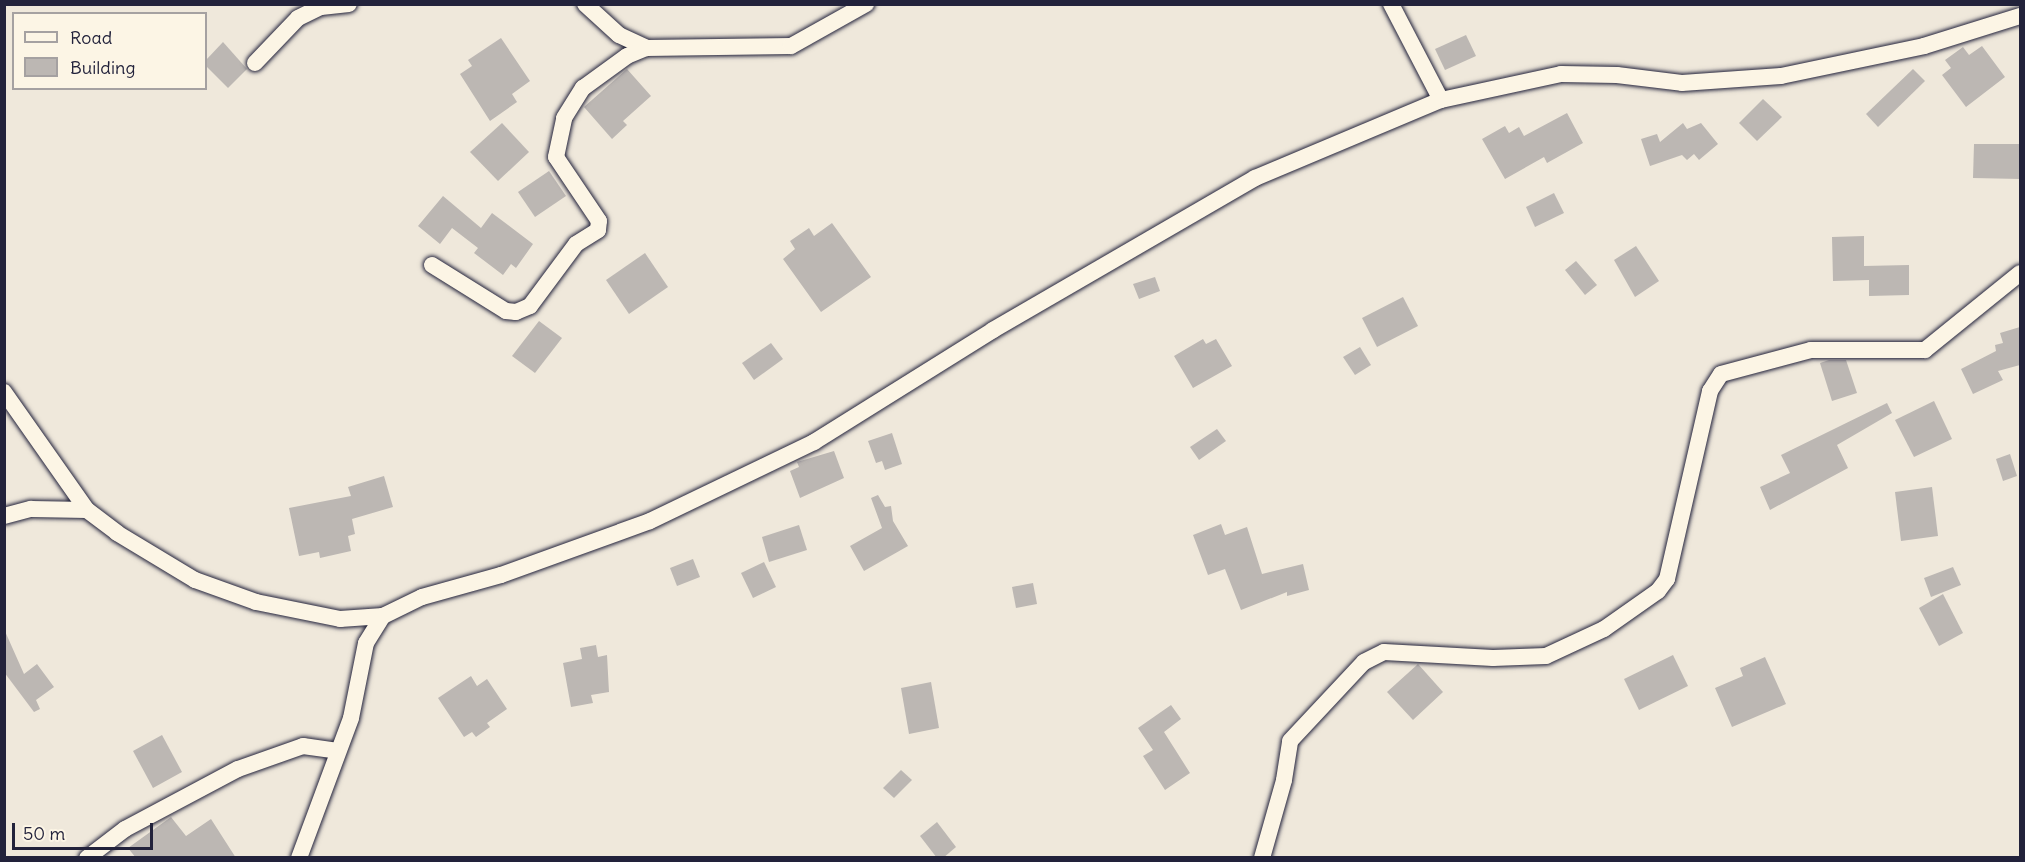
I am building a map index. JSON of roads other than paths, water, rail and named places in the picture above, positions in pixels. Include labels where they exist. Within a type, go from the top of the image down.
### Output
[{"type":"street","points":[[255,63],[298,18],[321,7],[349,4]]},
{"type":"street","points":[[585,4],[619,35],[647,48]]},
{"type":"street","points":[[432,265],[506,311],[516,312],[530,306],[576,244],[598,230],[599,221],[556,157],[564,118],[583,88],[627,56],[647,48],[791,46],[866,4]]},
{"type":"street","points":[[1391,4],[1441,100]]},
{"type":"street","points":[[4,392],[87,510],[117,533],[195,580],[256,602],[340,619],[383,616],[422,597],[501,575],[650,521],[814,442],[993,330],[1255,178],[1441,100],[1561,74],[1617,75],[1682,82],[1781,76],[1924,46],[2019,12]]},
{"type":"street","points":[[1262,858],[1284,780],[1290,741],[1364,662],[1384,652],[1492,658],[1546,656],[1604,629],[1658,591],[1667,579],[1710,391],[1721,374],[1811,350],[1925,350],[2020,273]]},
{"type":"street","points":[[4,516],[31,509],[87,510]]},
{"type":"street","points":[[299,858],[351,718],[366,643],[383,616]]},
{"type":"street","points":[[87,858],[125,829],[238,769],[303,746],[338,751]]}]
